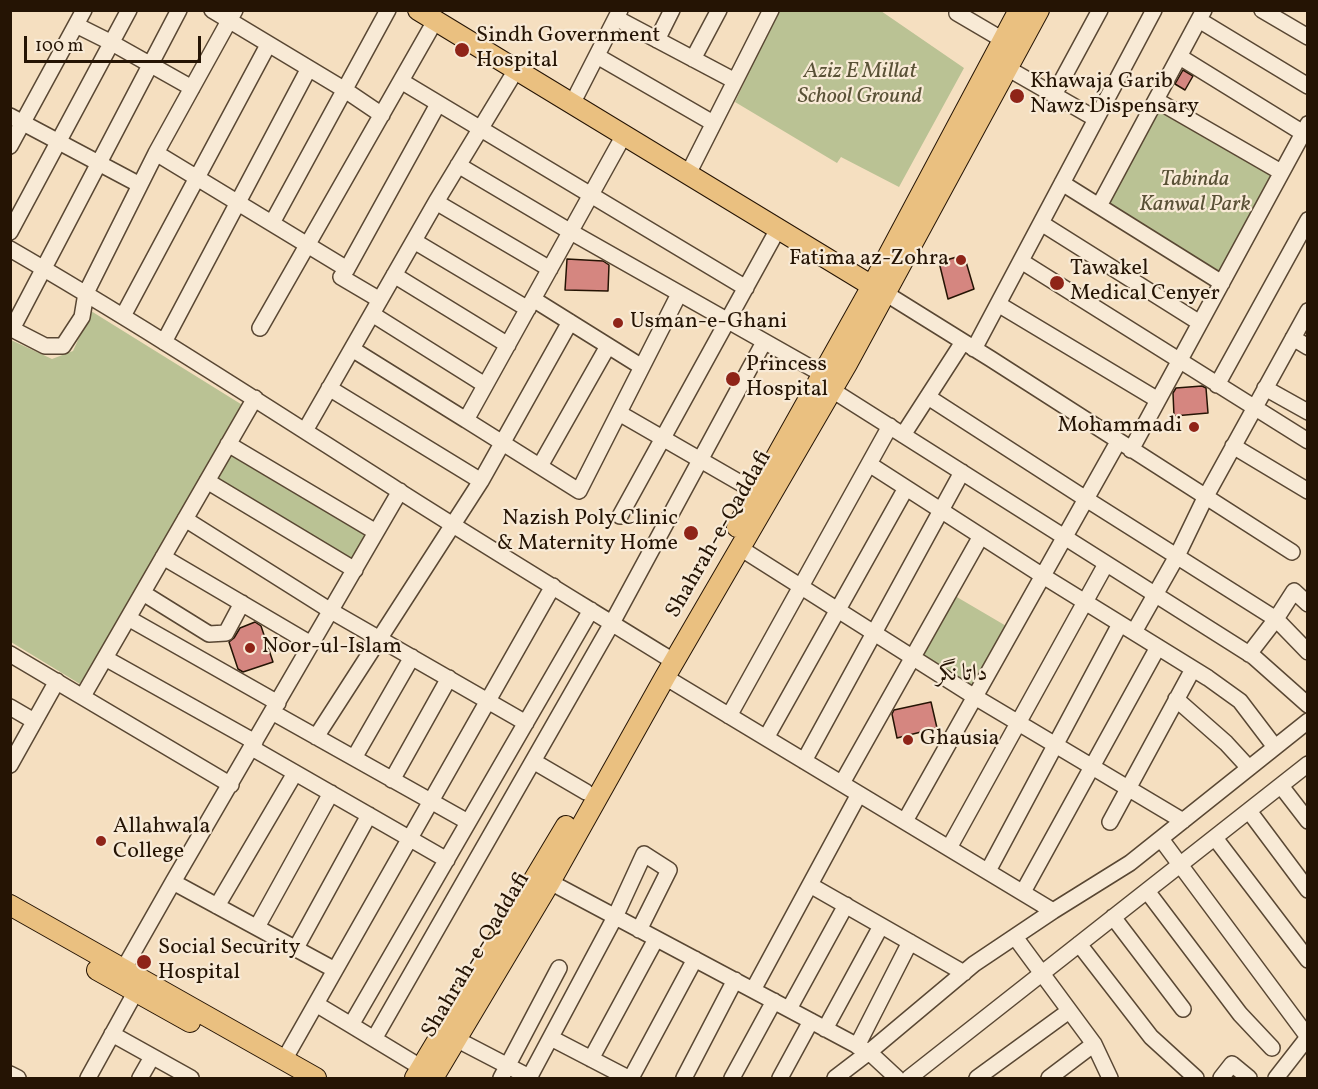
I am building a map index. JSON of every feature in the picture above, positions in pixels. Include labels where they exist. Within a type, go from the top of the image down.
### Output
[{"type":"main road","name":"Shahrah-e-Qaddafi","points":[[878,290],[1019,10]]},
{"type":"main road","name":"Shahrah-e-Qaddafi","points":[[423,1075],[456,1039],[550,882],[740,548],[878,290],[1007,68],[1038,10]]},
{"type":"main road","points":[[427,16],[878,290]]},
{"type":"main road","name":"Shahrah-e-Qaddafi","points":[[423,1075],[665,656],[756,492],[827,382]]},
{"type":"main road","points":[[10,905],[120,976]]},
{"type":"main road","points":[[10,920],[139,986],[291,1074],[316,1078]]},
{"type":"street","points":[[10,146],[17,120],[84,10]]},
{"type":"street","points":[[10,232],[129,10]]},
{"type":"street","points":[[179,10],[11,328],[45,346],[63,346],[82,317],[86,293],[156,153],[232,16]]},
{"type":"street","points":[[212,10],[232,16],[268,45],[345,90],[382,115]]},
{"type":"street","points":[[272,223],[388,10]]},
{"type":"street","points":[[657,40],[672,10]]},
{"type":"street","points":[[693,59],[719,10]]},
{"type":"street","points":[[688,174],[771,10]]},
{"type":"street","points":[[1054,95],[1100,10]]},
{"type":"street","points":[[903,435],[928,397],[998,304],[1154,10]]},
{"type":"street","points":[[1262,10],[1308,38]]},
{"type":"street","points":[[956,11],[1003,40]]},
{"type":"street","points":[[572,104],[618,14],[657,40],[735,81]]},
{"type":"street","points":[[1099,206],[1202,15],[1308,86]]},
{"type":"street","points":[[260,328],[401,81],[427,16]]},
{"type":"street","points":[[76,25],[112,42],[192,88]]},
{"type":"street","points":[[123,316],[268,45]]},
{"type":"street","points":[[597,56],[713,123]]},
{"type":"street","points":[[905,821],[1086,499],[1158,400],[1305,129],[1180,57]]},
{"type":"street","points":[[1007,68],[1096,119]]},
{"type":"street","points":[[164,342],[308,70]]},
{"type":"street","points":[[306,429],[436,202],[516,70]]},
{"type":"street","points":[[401,81],[746,288]]},
{"type":"street","points":[[1156,100],[1281,172]]},
{"type":"street","points":[[380,300],[341,277],[438,104]]},
{"type":"street","points":[[17,120],[140,185]]},
{"type":"street","points":[[466,420],[624,135]]},
{"type":"street","points":[[156,153],[347,268]]},
{"type":"street","points":[[458,165],[764,342],[827,382],[903,435],[1249,654],[1308,705]]},
{"type":"street","points":[[1062,183],[1222,283]]},
{"type":"street","points":[[436,202],[550,269]]},
{"type":"street","points":[[1217,385],[1308,220]]},
{"type":"street","points":[[1041,223],[1200,322]]},
{"type":"street","points":[[620,516],[778,229]]},
{"type":"street","points":[[414,241],[531,304],[570,322],[642,367]]},
{"type":"street","points":[[10,249],[86,293],[306,429],[400,491],[665,656]]},
{"type":"street","points":[[1021,261],[1308,441]]},
{"type":"street","points":[[394,275],[508,345]]},
{"type":"street","points":[[878,290],[1292,552]]},
{"type":"street","points":[[352,349],[579,491],[680,294]]},
{"type":"street","points":[[998,304],[1158,400]]},
{"type":"street","points":[[1134,632],[1308,311]]},
{"type":"street","points":[[372,314],[485,385]]},
{"type":"street","points":[[316,737],[481,481],[570,322]]},
{"type":"street","points":[[1293,338],[1308,347]]},
{"type":"street","points":[[374,1039],[612,623],[764,342]]},
{"type":"street","points":[[540,466],[608,346]]},
{"type":"street","points":[[329,388],[481,481]]},
{"type":"street","points":[[1265,388],[1308,412]]},
{"type":"street","points":[[928,397],[1276,619],[1308,652]]},
{"type":"street","points":[[83,696],[255,398]]},
{"type":"street","points":[[619,413],[756,492]]},
{"type":"street","points":[[729,716],[799,586],[890,426]]},
{"type":"street","points":[[228,444],[376,532]]},
{"type":"street","points":[[1233,446],[1308,491]]},
{"type":"street","points":[[869,464],[1240,701],[1275,747]]},
{"type":"street","points":[[804,761],[962,472]]},
{"type":"street","points":[[207,481],[355,570]]},
{"type":"street","points":[[766,738],[906,488]]},
{"type":"street","points":[[120,976],[172,882],[231,785],[400,491]]},
{"type":"street","points":[[185,519],[331,611],[526,723]]},
{"type":"street","points":[[842,783],[981,536]]},
{"type":"street","points":[[740,548],[975,697],[1183,821]]},
{"type":"street","points":[[163,557],[311,644]]},
{"type":"street","points":[[949,848],[1106,564]]},
{"type":"street","points":[[291,1074],[316,1004],[553,586]]},
{"type":"street","points":[[1249,654],[1294,591],[1308,604]]},
{"type":"street","points":[[143,593],[208,634],[226,633],[242,603]]},
{"type":"street","points":[[351,1025],[591,610]]},
{"type":"street","points":[[128,618],[275,708],[316,737],[468,822]]},
{"type":"street","points":[[988,872],[1120,624]]},
{"type":"street","points":[[1023,892],[1158,647]]},
{"type":"street","points":[[10,654],[231,785]]},
{"type":"street","points":[[354,758],[412,657]]},
{"type":"street","points":[[105,658],[254,745],[295,773],[447,860]]},
{"type":"street","points":[[1110,822],[1193,669]]},
{"type":"street","points":[[665,677],[1053,911]]},
{"type":"street","points":[[392,780],[449,678]]},
{"type":"street","points":[[12,758],[57,681]]},
{"type":"street","points":[[1176,699],[1226,743],[1249,768]]},
{"type":"street","points":[[10,707],[34,721]]},
{"type":"street","points":[[835,1078],[863,1049],[1015,937],[1131,863],[1308,722]]},
{"type":"street","points":[[533,761],[586,792]]},
{"type":"street","points":[[909,1078],[1308,765]]},
{"type":"street","points":[[217,906],[295,773]]},
{"type":"street","points":[[1281,786],[1308,821]]},
{"type":"street","points":[[257,927],[331,793]]},
{"type":"street","points":[[753,990],[859,794]]},
{"type":"street","points":[[1249,811],[1308,890]]},
{"type":"street","points":[[296,948],[369,815]]},
{"type":"street","points":[[1215,838],[1308,960]]},
{"type":"street","points":[[1161,839],[1308,1038],[1276,1078]]},
{"type":"street","points":[[456,1039],[504,1072],[530,1078],[615,917],[644,854],[669,870],[639,930]]},
{"type":"street","points":[[172,882],[336,970]]},
{"type":"street","points":[[550,882],[863,1049],[897,1078]]},
{"type":"street","points":[[810,885],[964,973]]},
{"type":"street","points":[[1147,891],[1240,1014],[1272,1048]]},
{"type":"street","points":[[789,1009],[846,905]]},
{"type":"street","points":[[1113,917],[1183,1009]]},
{"type":"street","points":[[825,1029],[882,926]]},
{"type":"street","points":[[1015,937],[1094,1044],[1110,1078]]},
{"type":"street","points":[[591,1059],[656,939]]},
{"type":"street","points":[[863,1049],[910,942]]},
{"type":"street","points":[[1079,944],[1151,1037],[1196,1078]]},
{"type":"street","points":[[551,1038],[630,1078],[695,959]]},
{"type":"street","points":[[504,1072],[559,969]]},
{"type":"street","points":[[684,1078],[735,980]]},
{"type":"street","points":[[88,1078],[139,986]]},
{"type":"street","points":[[732,1078],[774,1002]]},
{"type":"street","points":[[316,1004],[374,1039],[423,1075]]},
{"type":"street","points":[[978,1078],[1069,1011]]},
{"type":"street","points":[[780,1078],[811,1021]]},
{"type":"street","points":[[112,1034],[190,1078]]},
{"type":"street","points":[[1049,1078],[1094,1044]]},
{"type":"street","points":[[140,1078],[153,1057]]},
{"type":"street","points":[[1221,1078],[1232,1064],[1250,1078]]},
{"type":"street","points":[[10,1074],[18,1078]]},
{"type":"green space","name":"Aziz E Millat School Ground","points":[[778,11],[881,11],[964,68],[899,187],[841,157],[837,163],[735,102]]},
{"type":"green space","name":"Tabinda Kanwal Park","points":[[1156,100],[1281,172],[1222,283],[1099,206]]},
{"type":"green space","points":[[91,311],[244,406],[80,684],[11,642],[11,340],[52,359],[73,351]]},
{"type":"green space","points":[[228,444],[376,532],[355,570],[207,481]]},
{"type":"green space","points":[[950,593],[1013,630],[975,697],[913,658]]},
{"type":"building","points":[[1183,70],[1193,76],[1185,90],[1175,84]]},
{"type":"building","points":[[964,255],[974,289],[948,299],[939,262]]},
{"type":"building","points":[[567,259],[603,261],[609,265],[608,291],[565,290]]},
{"type":"building","points":[[1202,386],[1206,388],[1208,413],[1174,416],[1173,393],[1176,388]]},
{"type":"building","name":"Noor-ul-Islam","points":[[255,622],[261,626],[273,662],[243,672],[238,669],[229,642],[240,628]]},
{"type":"building","points":[[931,702],[937,728],[897,738],[892,714],[894,710]]},
{"type":"place","name":"Sindh Government Hospital","points":[[462,50]]},
{"type":"place","name":"Khawaja Garib Nawz Dispensary","points":[[1017,96]]},
{"type":"place","name":"Fatima az-Zohra","points":[[961,260]]},
{"type":"place","name":"Tawakel Medical Cenyer","points":[[1057,283]]},
{"type":"place","name":"Usman-e-Ghani","points":[[618,323]]},
{"type":"place","name":"Princess Hospital","points":[[733,379]]},
{"type":"place","name":"Mohammadi","points":[[1194,427]]},
{"type":"place","name":"Nazish Poly Clinic & Maternity Home","points":[[691,533]]},
{"type":"place","name":"Noor-ul-Islam","points":[[250,648]]},
{"type":"place","name":"Ghausia","points":[[908,740]]},
{"type":"place","name":"Allahwala College","points":[[101,841]]},
{"type":"place","name":"Social Security Hospital","points":[[144,962]]},
{"type":"district","name":"داتا نگر","points":[[962,676]]}]
